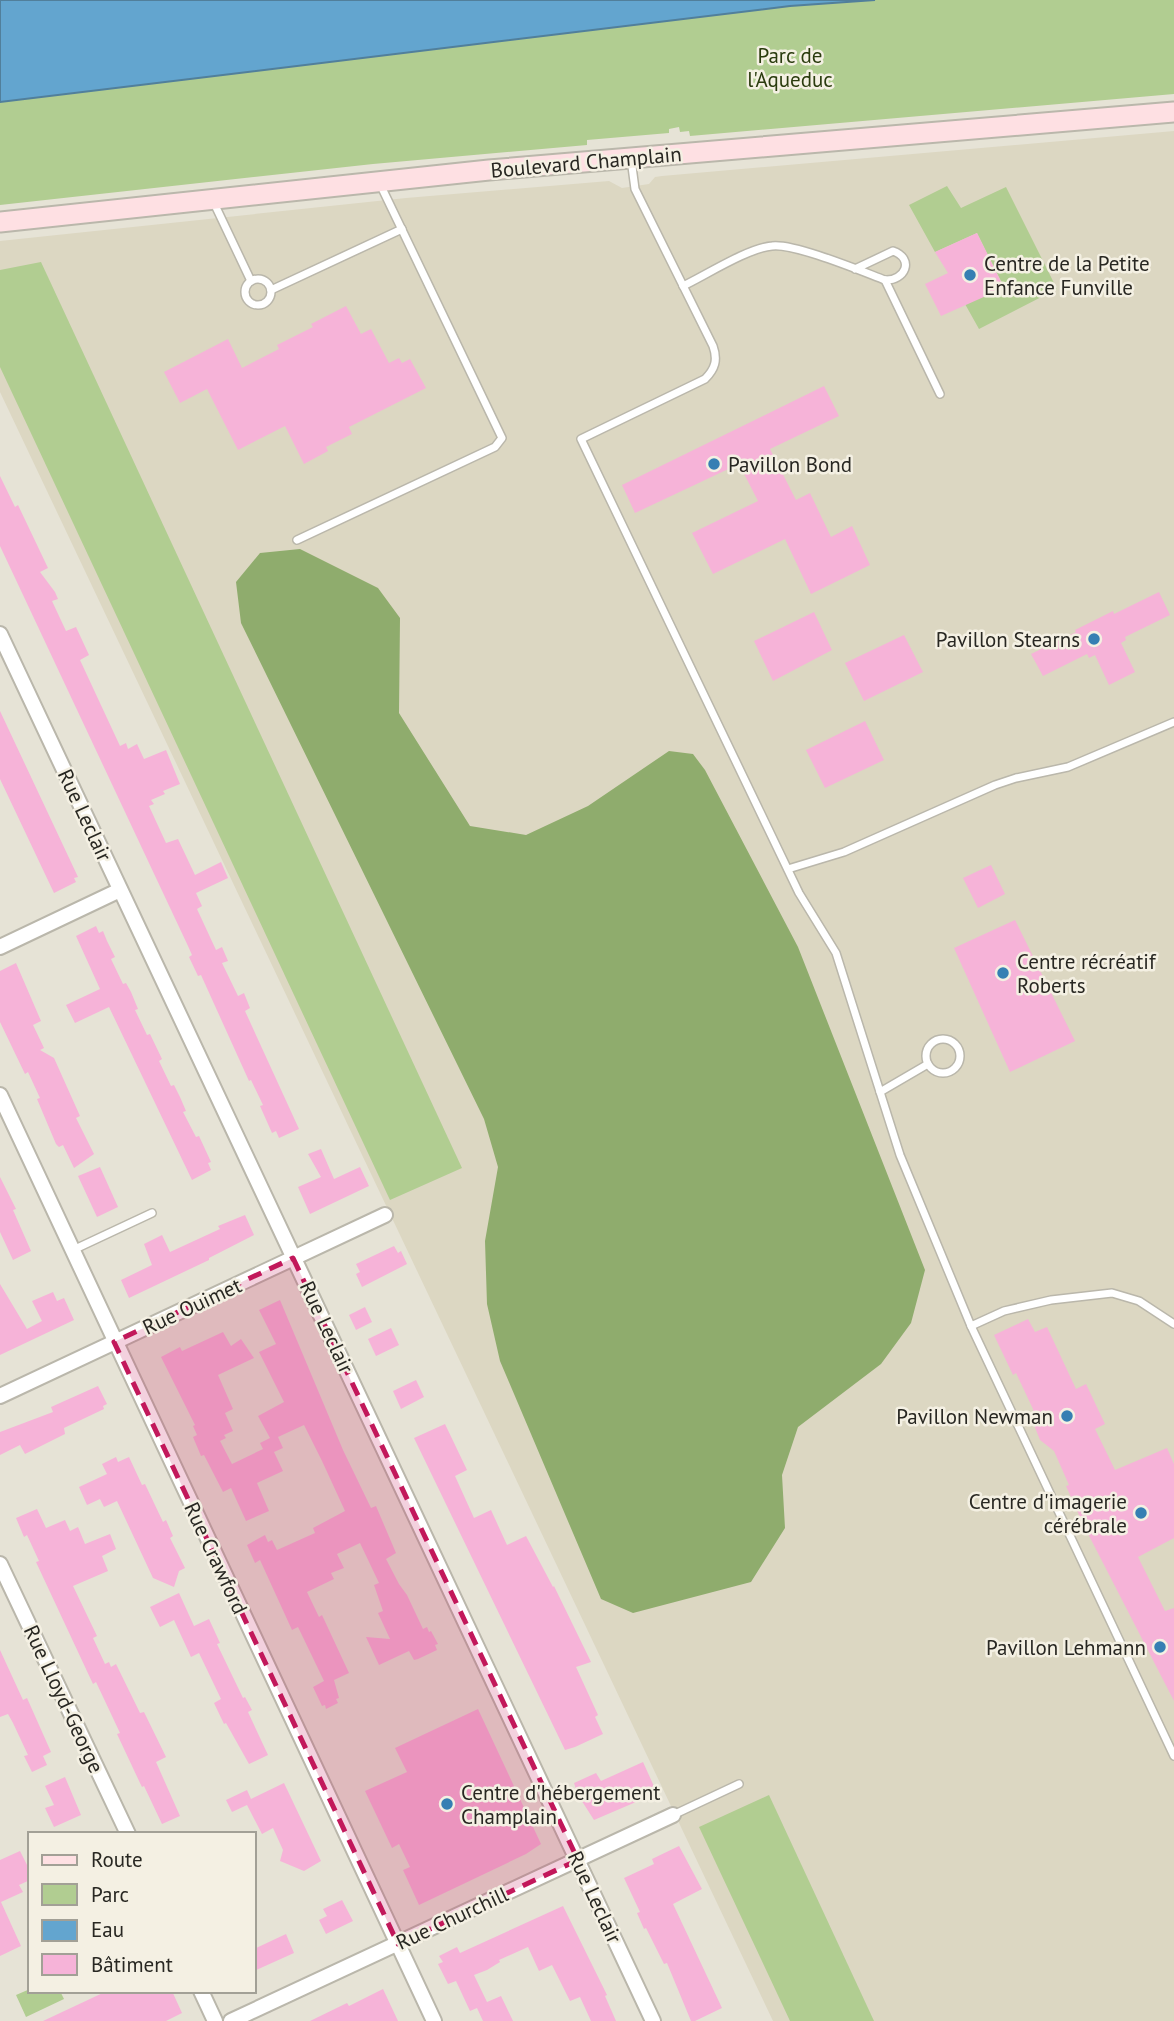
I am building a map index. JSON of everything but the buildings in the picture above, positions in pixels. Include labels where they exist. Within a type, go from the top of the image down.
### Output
[{"type":"main road","name":"Boulevard Champlain","points":[[0,222],[378,181],[1174,113]]},
{"type":"street","name":"Rue Leclair","points":[[0,634],[653,2021]]},
{"type":"street","points":[[0,947],[120,890]]},
{"type":"street","name":"Rue Crawford","points":[[0,1095],[434,2021]]},
{"type":"street","name":"Rue Ouimet","points":[[0,1396],[385,1215]]},
{"type":"street","name":"Rue Lloyd-George","points":[[0,1564],[127,1832]]},
{"type":"street","name":"Rue Churchill","points":[[230,2021],[673,1815]]},
{"type":"street","points":[[202,1993],[215,2021]]},
{"type":"lane","points":[[631,158],[635,189],[716,354],[712,372],[705,379],[581,439],[799,893],[836,953],[901,1155],[971,1326],[1171,1739],[1174,1756]]},
{"type":"lane","points":[[297,540],[495,447],[502,438],[378,181]]},
{"type":"lane","points":[[212,199],[251,281]]},
{"type":"lane","points":[[251,281],[245,292],[251,303],[259,306],[267,302],[271,290],[402,229]]},
{"type":"lane","points":[[683,286],[758,249],[773,245],[792,248],[885,280],[895,279],[904,272],[906,262],[898,253],[887,252],[855,269]]},
{"type":"lane","points":[[251,281],[264,280],[271,290]]},
{"type":"lane","points":[[885,280],[940,394]]},
{"type":"lane","points":[[788,869],[844,852],[995,785],[1068,767],[1174,722]]},
{"type":"lane","points":[[944,1038],[959,1047],[961,1059],[951,1072],[936,1072],[928,1064],[926,1052],[932,1042],[944,1038]]},
{"type":"lane","points":[[880,1092],[928,1064]]},
{"type":"lane","points":[[72,1251],[152,1213]]},
{"type":"lane","points":[[971,1326],[1004,1311],[1051,1300],[1112,1293],[1139,1301],[1174,1324]]},
{"type":"lane","points":[[673,1815],[739,1784]]},
{"type":"highlighted area","points":[[293,1258],[578,1860],[398,1944],[114,1342]]},
{"type":"shaded area","points":[[1174,131],[1174,2021],[773,2021],[0,392],[0,241],[406,198],[609,181],[622,188],[649,184],[655,177],[662,176]]},
{"type":"green space","name":"Parc de l'Aqueduc","points":[[875,0],[1174,0],[1174,94],[690,136],[689,131],[680,132],[679,127],[669,129],[669,133],[587,140],[587,145],[373,164],[0,205],[0,102],[790,6]]},
{"type":"green space","points":[[947,186],[961,208],[1006,187],[1057,289],[979,329],[965,304],[1004,287],[977,233],[935,252],[909,205]]},
{"type":"green space","points":[[41,262],[462,1168],[390,1200],[0,367],[0,270]]},
{"type":"green space","points":[[300,549],[378,588],[400,618],[399,713],[470,826],[526,835],[588,806],[669,751],[693,754],[705,770],[798,947],[925,1270],[911,1323],[881,1364],[798,1427],[782,1475],[785,1528],[751,1582],[633,1613],[601,1599],[500,1361],[487,1304],[485,1241],[498,1167],[484,1119],[241,623],[236,582],[260,553]]},
{"type":"green space","points":[[769,1795],[874,2021],[790,2021],[699,1827]]},
{"type":"green space","points":[[28,1990],[28,1993],[61,1993],[64,1999],[26,2017],[16,1995]]},
{"type":"water","points":[[0,0],[875,0],[790,6],[0,102]]},
{"type":"place","name":"Centre de la Petite Enfance Funville","points":[[970,275]]},
{"type":"place","name":"Pavillon Bond","points":[[714,464]]},
{"type":"place","name":"Pavillon Stearns","points":[[1094,639]]},
{"type":"place","name":"Centre récréatif Roberts","points":[[1003,973]]},
{"type":"place","name":"Pavillon Newman","points":[[1067,1416]]},
{"type":"place","name":"Centre d'imagerie cérébrale","points":[[1141,1513]]},
{"type":"place","name":"Pavillon Lehmann","points":[[1160,1647]]},
{"type":"place","name":"Centre d'hébergement Champlain","points":[[447,1804]]}]
